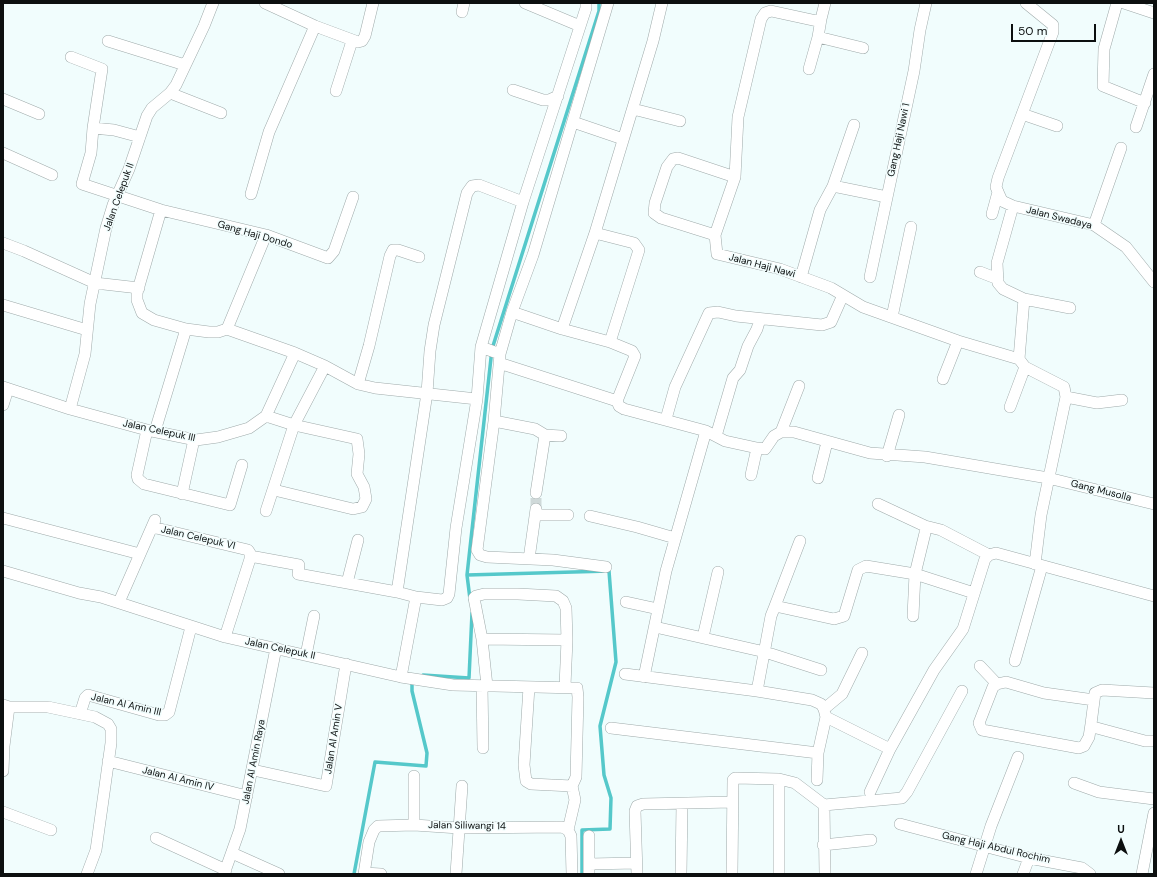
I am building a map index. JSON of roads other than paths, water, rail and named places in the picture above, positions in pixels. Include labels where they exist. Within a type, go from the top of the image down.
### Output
[{"type":"street","name":"Jalan Celepuk II","points":[[70,409],[85,354],[90,304],[106,228],[129,169],[146,116],[152,108],[170,93],[180,77],[213,3]]},
{"type":"street","points":[[265,3],[352,41],[362,41],[373,3]]},
{"type":"street","points":[[525,3],[580,26]]},
{"type":"street","points":[[225,637],[250,556],[299,565],[298,574],[397,592],[416,597],[442,600],[447,598],[449,594],[458,520],[477,399],[482,347],[523,202],[586,8],[586,3]]},
{"type":"street","points":[[606,567],[529,558],[487,557],[480,555],[477,550],[494,421],[498,357],[532,255],[608,3]]},
{"type":"street","points":[[562,329],[595,232],[653,41],[662,3]]},
{"type":"street","points":[[808,69],[818,37],[825,3]]},
{"type":"street","name":"Gang Haji Nawi 1","points":[[870,277],[926,3]]},
{"type":"street","points":[[1023,3],[1053,25],[1053,32],[998,178],[996,187],[1002,201],[1013,206],[997,263],[998,284],[1003,289],[1024,299],[1070,308]]},
{"type":"street","points":[[1117,3],[1104,49],[1103,86],[1144,103]]},
{"type":"street","points":[[1124,3],[1154,13]]},
{"type":"street","points":[[736,177],[678,158],[673,159],[670,162],[665,174],[653,210],[654,213],[661,218],[715,235],[736,177],[738,117],[761,19],[764,13],[771,11],[810,20],[817,21],[821,19]]},
{"type":"street","points":[[251,194],[269,132],[315,26]]},
{"type":"street","points":[[818,37],[862,48]]},
{"type":"street","points":[[108,41],[185,65]]},
{"type":"street","points":[[336,91],[352,41]]},
{"type":"street","points":[[71,57],[102,69],[93,128],[114,130],[140,137]]},
{"type":"street","points":[[1136,128],[1154,74]]},
{"type":"street","points":[[513,90],[543,100],[549,100],[558,96]]},
{"type":"street","points":[[170,93],[221,113]]},
{"type":"street","points":[[3,99],[39,114]]},
{"type":"street","points":[[633,108],[680,120]]},
{"type":"street","points":[[1022,114],[1057,126]]},
{"type":"street","points":[[573,122],[623,139]]},
{"type":"street","points":[[801,277],[820,210],[833,186],[854,125]]},
{"type":"street","name":"Gang Haji Dondo","points":[[93,128],[91,153],[82,184],[161,210],[266,235],[329,257],[334,251],[353,197]]},
{"type":"street","points":[[1094,225],[1120,148]]},
{"type":"street","points":[[3,153],[52,175]]},
{"type":"street","points":[[397,592],[427,393],[430,351],[434,325],[469,188],[479,185],[523,202]]},
{"type":"street","points":[[833,186],[887,197]]},
{"type":"street","points":[[992,214],[998,192]]},
{"type":"street","name":"Jalan Swadaya","points":[[1013,206],[1094,225],[1126,247],[1154,282]]},
{"type":"street","points":[[161,210],[139,288],[137,300],[142,313],[154,320],[186,329],[209,332],[218,332],[227,329],[295,353],[358,384],[375,388],[477,399]]},
{"type":"street","points":[[892,317],[911,227]]},
{"type":"street","points":[[595,232],[634,243],[639,250],[610,342]]},
{"type":"street","points":[[227,329],[266,235]]},
{"type":"street","name":"Jalan Haji Nawi","points":[[715,235],[716,250],[719,255],[780,269],[843,294],[863,307],[1022,363],[1064,387],[1066,398]]},
{"type":"street","points":[[3,243],[95,283],[139,288]]},
{"type":"street","points":[[358,384],[369,346],[390,256],[393,250],[398,250],[419,257]]},
{"type":"street","points":[[980,272],[998,279]]},
{"type":"street","points":[[666,419],[675,387],[709,313],[718,312],[760,319],[828,324],[831,322],[843,294]]},
{"type":"street","points":[[1010,407],[1022,363],[1024,299]]},
{"type":"street","points":[[3,305],[87,330]]},
{"type":"street","points":[[512,312],[562,329],[610,342],[634,353],[617,401]]},
{"type":"street","points":[[644,677],[675,538],[711,433],[733,378],[740,370],[748,346],[757,329],[760,319]]},
{"type":"street","points":[[186,329],[138,466],[138,479],[144,484],[230,505],[242,465]]},
{"type":"street","points":[[943,379],[958,341]]},
{"type":"street","points":[[482,347],[498,357],[617,401],[619,406],[624,408],[711,433],[725,441],[765,449],[774,436],[781,432],[799,386]]},
{"type":"street","points":[[274,490],[353,509],[362,507],[366,499],[364,487],[357,474],[359,454],[357,439],[294,425],[266,416],[295,353]]},
{"type":"street","points":[[266,511],[294,425],[324,366]]},
{"type":"street","points":[[3,405],[6,388]]},
{"type":"street","name":"Jalan Celepuk III","points":[[6,388],[70,409],[196,440],[218,437],[249,428],[266,416]]},
{"type":"street","points":[[1015,661],[1038,565],[1041,515],[1066,398],[1096,403],[1122,400]]},
{"type":"street","points":[[887,456],[899,416]]},
{"type":"street","points":[[494,421],[535,429],[542,432],[544,435],[561,436]]},
{"type":"street","name":"Gang Musolla","points":[[781,432],[794,432],[870,453],[887,456],[925,457],[1048,478],[1154,504]]},
{"type":"street","points":[[536,493],[544,435]]},
{"type":"street","points":[[818,478],[828,442]]},
{"type":"street","points":[[182,494],[193,444]]},
{"type":"street","points":[[751,475],[757,448]]},
{"type":"street","points":[[878,504],[925,526],[941,530],[989,555]]},
{"type":"street","points":[[529,558],[535,512],[568,515]]},
{"type":"street","points":[[590,516],[675,538]]},
{"type":"street","points":[[3,518],[140,554],[119,602]]},
{"type":"street","name":"Jalan Celepuk VI","points":[[140,554],[154,523],[248,550],[250,556]]},
{"type":"street","points":[[914,616],[915,574],[926,532],[925,526]]},
{"type":"street","points":[[347,583],[358,540]]},
{"type":"street","points":[[757,691],[771,616],[800,541]]},
{"type":"street","points":[[870,792],[890,749],[934,670],[963,629],[985,559],[989,555],[996,553],[1154,596]]},
{"type":"street","points":[[775,606],[834,619],[844,616],[858,570],[866,566],[915,574],[974,593]]},
{"type":"street","name":"Jalan Celepuk II","points":[[3,571],[119,602],[225,637],[402,677],[454,685],[529,687],[565,686]]},
{"type":"street","points":[[703,637],[718,572]]},
{"type":"street","points":[[483,748],[485,686],[482,639],[474,603],[476,596],[518,594],[556,596],[562,601],[566,608],[567,640],[565,686],[577,688],[578,697],[576,777],[572,786],[575,800],[565,828],[571,836],[572,874]]},
{"type":"street","points":[[402,677],[416,597]]},
{"type":"street","points":[[626,602],[658,609]]},
{"type":"street","points":[[306,655],[314,616]]},
{"type":"street","name":"Jalan Al Amin III","points":[[80,714],[85,698],[88,695],[159,715],[165,715],[169,712],[191,627]]},
{"type":"street","points":[[654,627],[765,652],[822,670]]},
{"type":"street","points":[[482,639],[567,640]]},
{"type":"street","name":"Jalan Al Amin Raya","points":[[225,872],[240,829],[253,770],[276,648]]},
{"type":"street","points":[[817,780],[818,753],[825,713],[842,694],[862,653]]},
{"type":"street","name":"Jalan Al Amin V","points":[[253,770],[326,786],[346,664]]},
{"type":"street","points":[[980,666],[997,684]]},
{"type":"street","points":[[625,674],[757,691],[812,700],[820,704],[825,713],[890,749]]},
{"type":"street","points":[[1094,700],[1044,693],[1006,682],[992,687],[979,723],[982,730],[1079,748],[1084,746],[1089,737],[1095,693],[1102,690],[1154,694]]},
{"type":"street","points":[[529,687],[524,766],[526,781],[531,784],[572,786]]},
{"type":"street","points":[[732,874],[732,802],[733,780],[735,778],[779,779],[795,783],[824,805],[861,803],[902,798],[907,792],[962,691]]},
{"type":"street","points":[[3,771],[6,706]]},
{"type":"street","name":"Jalan Al Amin III","points":[[6,706],[48,707],[95,717],[108,724],[111,736],[96,850],[87,874]]},
{"type":"street","points":[[1091,724],[1093,727],[1145,741],[1154,741]]},
{"type":"street","points":[[611,728],[818,753]]},
{"type":"street","points":[[976,874],[991,826],[1018,757]]},
{"type":"street","name":"Jalan Al Amin IV","points":[[108,761],[247,796]]},
{"type":"street","points":[[414,776],[414,825]]},
{"type":"street","points":[[779,779],[780,874]]},
{"type":"street","points":[[1074,784],[1099,792],[1154,799]]},
{"type":"street","points":[[456,874],[462,786]]},
{"type":"street","points":[[589,836],[589,869],[636,868],[635,811],[637,806],[643,804],[732,802]]},
{"type":"street","points":[[681,874],[682,804]]},
{"type":"street","points":[[824,805],[823,845],[825,874]]},
{"type":"street","points":[[3,812],[51,830]]},
{"type":"street","points":[[1142,874],[1154,813]]},
{"type":"street","name":"Gang Haji Abdul Rochim","points":[[900,824],[1029,858],[1082,868],[1090,874]]},
{"type":"street","name":"Jalan Siliwangi 14","points":[[364,874],[369,842],[374,830],[378,826],[414,825],[459,828],[565,828]]},
{"type":"street","points":[[156,838],[225,872]]},
{"type":"street","points":[[823,845],[871,840]]},
{"type":"street","points":[[232,854],[279,874]]},
{"type":"street","points":[[1023,874],[1029,858]]},
{"type":"street","points":[[364,874],[381,874]]},
{"type":"waterway","points":[[470,599],[467,575],[492,349],[599,11],[599,3]]},
{"type":"waterway","points":[[467,575],[609,571],[616,662],[600,726],[604,775],[611,798],[610,829],[582,830],[582,874]]},
{"type":"waterway","points":[[423,675],[469,678],[472,613]]},
{"type":"waterway","points":[[354,874],[375,762],[426,766],[427,753],[412,691],[412,680]]},
{"type":"tunnel","points":[[536,493],[536,509]]}]
